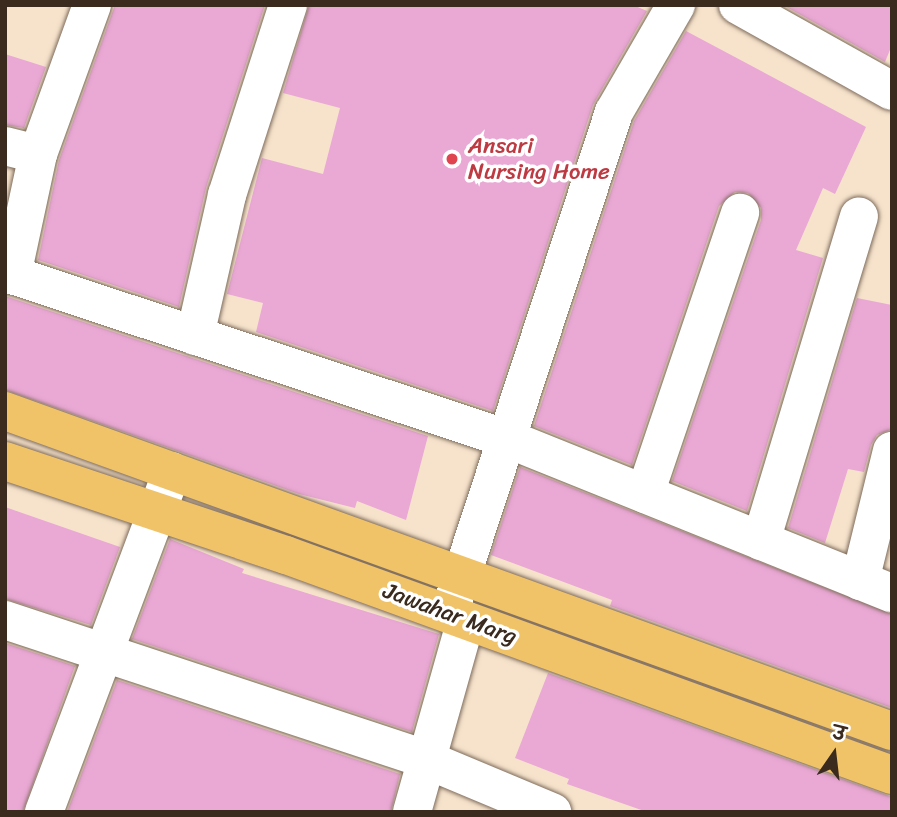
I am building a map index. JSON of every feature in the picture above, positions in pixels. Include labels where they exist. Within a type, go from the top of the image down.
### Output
[{"type":"main road","points":[[5,411],[892,731]]},
{"type":"main road","name":"Jawahar Marg","points":[[5,461],[457,617],[892,775]]},
{"type":"street","points":[[92,5],[22,150],[12,275],[508,439],[876,587],[892,451]]},
{"type":"street","points":[[195,336],[227,195],[288,5]]},
{"type":"street","points":[[412,812],[457,617],[462,574],[614,111],[676,5]]},
{"type":"street","points":[[738,5],[892,91]]},
{"type":"street","points":[[645,494],[740,213]]},
{"type":"street","points":[[761,541],[859,216]]},
{"type":"street","points":[[44,812],[172,471]]},
{"type":"street","points":[[5,620],[107,650],[425,759],[552,812]]},
{"type":"building","points":[[115,5],[265,5],[206,188],[179,307],[38,260],[59,160]]},
{"type":"building","points":[[309,5],[633,5],[647,11],[593,105],[493,411],[256,332],[263,303],[227,294],[262,158],[323,174],[340,108],[283,93]]},
{"type":"building","points":[[783,5],[892,5],[892,45],[885,62]]},
{"type":"building","points":[[686,31],[866,127],[835,194],[823,188],[796,250],[823,258],[747,511],[672,481],[761,220],[761,208],[748,193],[735,192],[719,206],[632,465],[534,426],[634,121]]},
{"type":"building","points":[[5,54],[46,67],[24,128],[5,125]]},
{"type":"building","points":[[5,296],[428,436],[406,520],[357,501],[355,508],[299,494],[5,390]]},
{"type":"building","points":[[857,298],[892,305],[892,419],[890,430],[877,435],[871,445],[864,472],[848,469],[825,543],[788,528]]},
{"type":"building","points":[[520,467],[892,614],[892,708],[610,606],[612,600],[491,555]]},
{"type":"building","points":[[5,507],[120,547],[91,625],[5,599]]},
{"type":"building","points":[[170,539],[244,569],[242,573],[439,634],[412,732],[132,639]]},
{"type":"building","points":[[5,643],[75,666],[23,812],[5,812]]},
{"type":"building","points":[[548,673],[892,797],[892,812],[647,812],[567,784],[569,779],[515,758]]},
{"type":"building","points":[[117,680],[400,774],[391,812],[67,812]]},
{"type":"place","name":"Ansari Nursing Home","points":[[452,159]]}]
